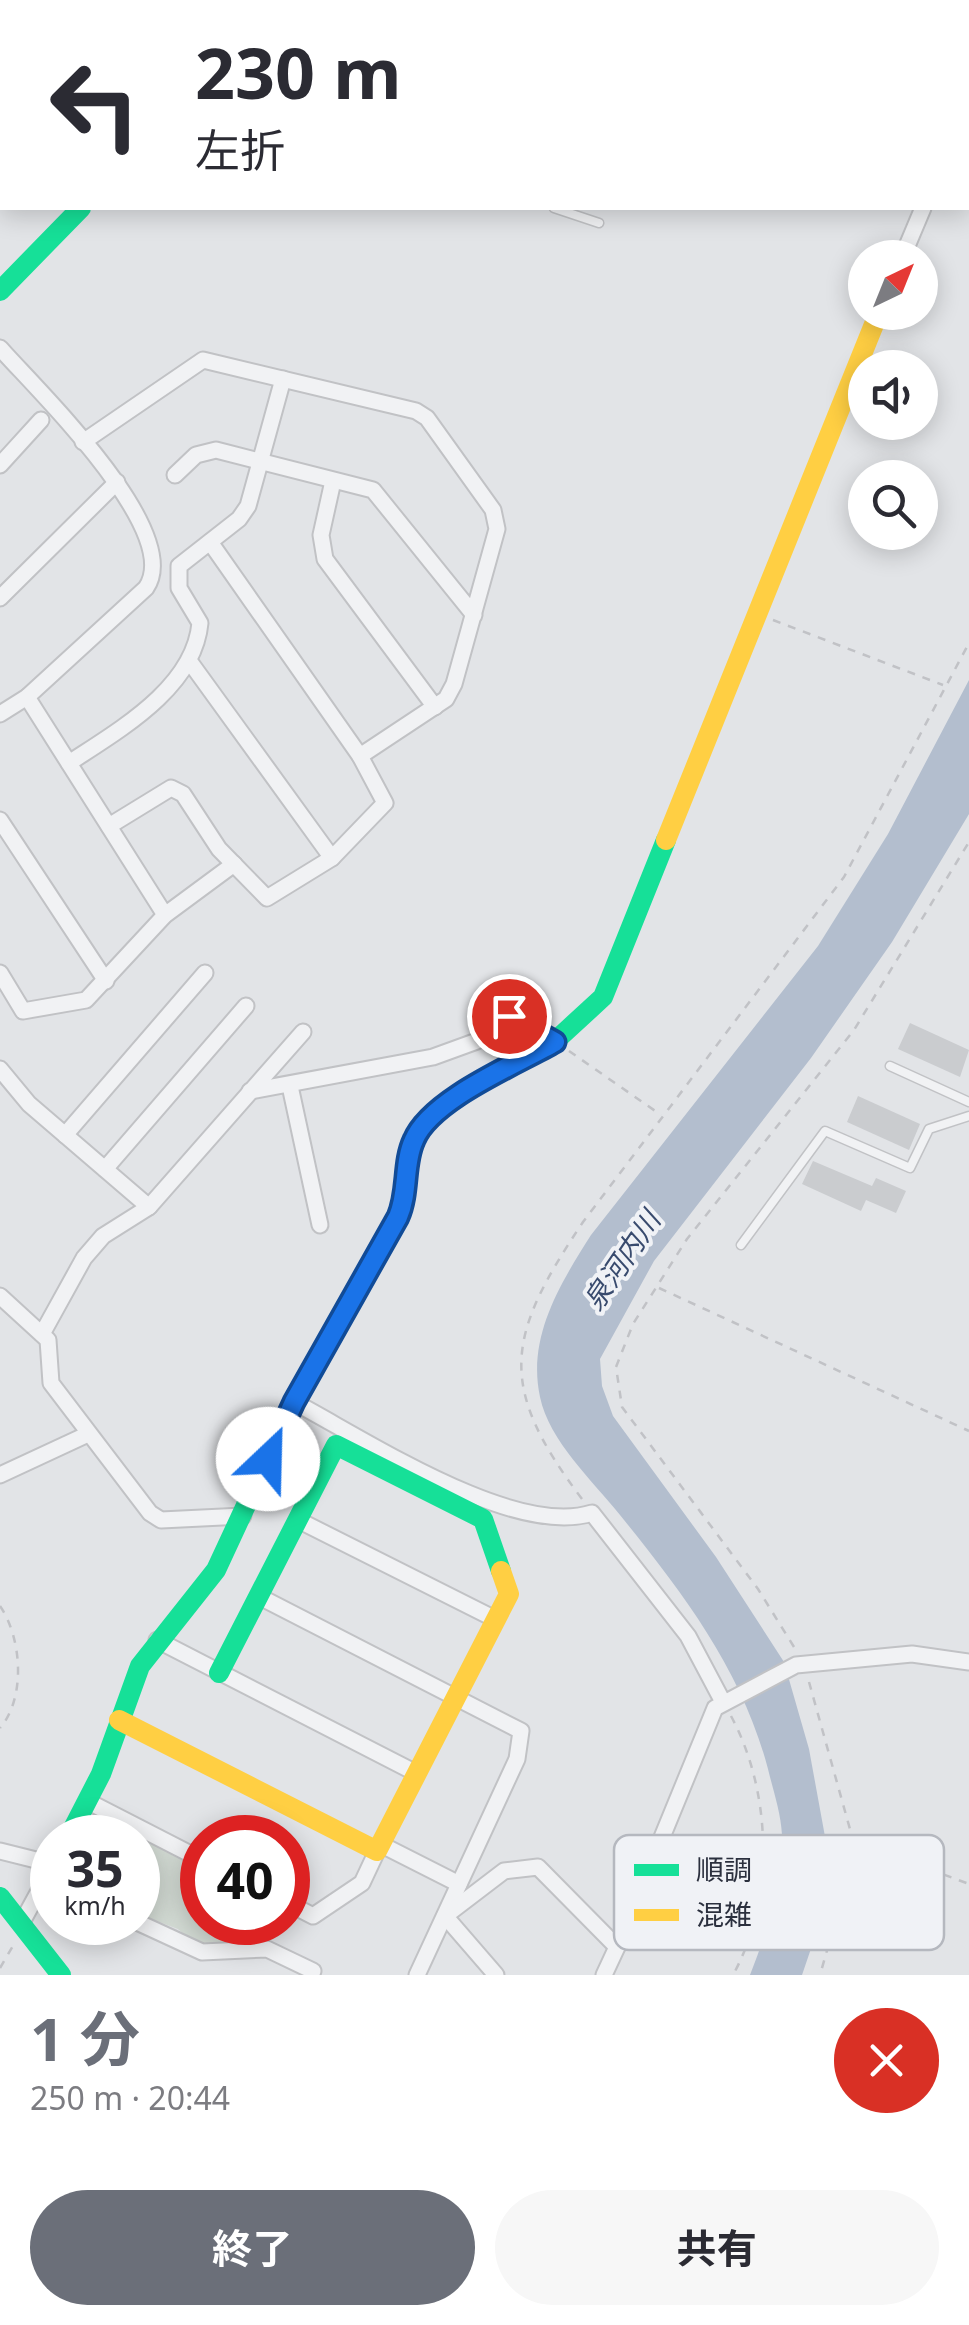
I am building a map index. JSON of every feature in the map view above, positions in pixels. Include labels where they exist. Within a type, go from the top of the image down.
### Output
[{"type":"street","points":[[0,291],[80,210]]},
{"type":"street","points":[[910,240],[922,210]]},
{"type":"street","points":[[81,1815],[140,1666],[216,1570],[294,1402],[398,1217],[405,1201],[411,1145],[419,1129],[442,1107],[555,1042],[603,997],[873,330]]},
{"type":"street","points":[[0,348],[117,482],[154,554],[153,578],[27,697],[0,714]]},
{"type":"street","points":[[83,442],[195,362],[214,361],[416,411],[427,418],[497,519],[454,684],[435,707],[360,756]]},
{"type":"street","points":[[69,763],[153,701],[190,662],[200,623],[177,575],[179,566],[239,520],[248,506],[283,379]]},
{"type":"street","points":[[0,465],[41,420]]},
{"type":"street","points":[[175,475],[206,451],[373,490],[474,616]]},
{"type":"street","points":[[334,481],[320,535],[325,559],[435,707]]},
{"type":"street","points":[[0,598],[117,482]]},
{"type":"street","points":[[109,826],[172,788],[183,794],[234,864],[267,898],[332,858],[385,803],[360,756],[210,542]]},
{"type":"street","points":[[190,662],[332,858]]},
{"type":"street","points":[[27,697],[164,915]]},
{"type":"street","points":[[0,820],[106,981]]},
{"type":"street","points":[[0,973],[23,1011],[76,1004],[106,981],[164,915],[234,864]]},
{"type":"street","points":[[65,1135],[204,973]]},
{"type":"street","points":[[105,1169],[246,1006]]},
{"type":"street","points":[[250,1091],[433,1057],[478,1041],[509,1016],[555,1042]]},
{"type":"street","points":[[42,1334],[84,1258],[103,1236],[149,1207],[303,1032]]},
{"type":"street","points":[[0,1068],[29,1104],[149,1207]]},
{"type":"street","points":[[290,1086],[320,1225]]},
{"type":"street","points":[[0,1296],[42,1334],[52,1353],[51,1383],[86,1434],[150,1513],[161,1520],[243,1516]]},
{"type":"street","points":[[294,1402],[483,1501],[550,1519],[592,1512],[688,1636],[727,1700]]},
{"type":"street","points":[[0,1475],[86,1434]]},
{"type":"street","points":[[220,1673],[336,1445],[483,1518],[508,1594],[362,1883],[310,1914]]},
{"type":"street","points":[[298,1520],[495,1620]]},
{"type":"street","points":[[260,1597],[521,1732],[517,1759],[421,1973]]},
{"type":"street","points":[[157,1640],[416,1773]]},
{"type":"street","points":[[663,1835],[715,1708],[727,1700],[800,1665],[912,1654],[969,1662]]},
{"type":"street","points":[[119,1720],[459,1884]]},
{"type":"street","points":[[89,1802],[180,1849]]},
{"type":"street","points":[[0,1851],[30,1860]]},
{"type":"street","points":[[445,1916],[504,1871],[538,1867],[614,1944]]},
{"type":"street","points":[[0,1897],[60,1975]]},
{"type":"street","points":[[21,1924],[30,1907]]},
{"type":"street","points":[[445,1916],[496,1975]]},
{"type":"street","points":[[160,1933],[202,1952],[267,1949],[312,1970]]},
{"type":"street","points":[[604,1975],[616,1950]]},
{"type":"lane","points":[[560,210],[599,223]]},
{"type":"lane","points":[[890,1066],[969,1102]]},
{"type":"lane","points":[[741,1244],[825,1131],[910,1168],[930,1130],[969,1116]]},
{"type":"path","points":[[758,614],[946,686]]},
{"type":"path","points":[[592,1512],[550,1457],[528,1414],[520,1370],[526,1321],[582,1222],[844,877],[969,643]]},
{"type":"path","points":[[851,1835],[800,1665],[758,1589],[622,1407],[616,1390],[622,1345],[657,1288],[729,1182],[854,1030],[969,842]]},
{"type":"path","points":[[555,1042],[662,1116]]},
{"type":"path","points":[[657,1288],[969,1431]]},
{"type":"path","points":[[0,1606],[11,1622],[17,1670],[11,1715],[0,1728]]},
{"type":"path","points":[[727,1700],[744,1742],[761,1835]]},
{"type":"path","points":[[944,1875],[969,1884]]},
{"type":"path","points":[[0,1968],[21,1924]]},
{"type":"path","points":[[733,1975],[743,1950]]},
{"type":"path","points":[[820,1975],[827,1950]]},
{"type":"shaded area","points":[[160,1844],[180,1854],[178,1929],[160,1922]]},
{"type":"water","name":"泉河内川","points":[[969,680],[969,814],[892,942],[811,1058],[654,1261],[600,1359],[602,1386],[613,1416],[716,1557],[784,1662],[809,1749],[825,1835],[782,1835],[768,1769],[743,1699],[688,1604],[552,1429],[540,1397],[538,1353],[549,1312],[591,1235],[818,946],[888,834]]},
{"type":"water","points":[[760,1950],[811,1950],[802,1975],[750,1975]]},
{"type":"building","points":[[910,1023],[969,1050],[960,1077],[898,1049]]},
{"type":"building","points":[[858,1096],[920,1124],[909,1150],[847,1122]]},
{"type":"building","points":[[813,1161],[872,1186],[876,1178],[906,1191],[896,1213],[866,1200],[861,1211],[802,1184]]},
{"type":"traffic: fast","points":[[0,291],[79,210]]},
{"type":"traffic: fast","points":[[80,1815],[101,1774],[140,1666],[216,1570],[294,1402],[398,1217],[411,1148],[420,1127],[463,1092],[552,1044],[603,997],[666,840]]},
{"type":"traffic: fast","points":[[219,1673],[336,1445],[483,1519],[501,1571]]},
{"type":"traffic: fast","points":[[0,1897],[61,1975]]},
{"type":"traffic: slow","points":[[666,840],[872,330]]},
{"type":"traffic: slow","points":[[119,1720],[377,1851],[509,1594],[501,1571]]},
{"type":"route","points":[[268,1459],[294,1402],[398,1217],[405,1201],[411,1145],[419,1129],[442,1107],[555,1042],[520,1018],[509,1016]]}]
